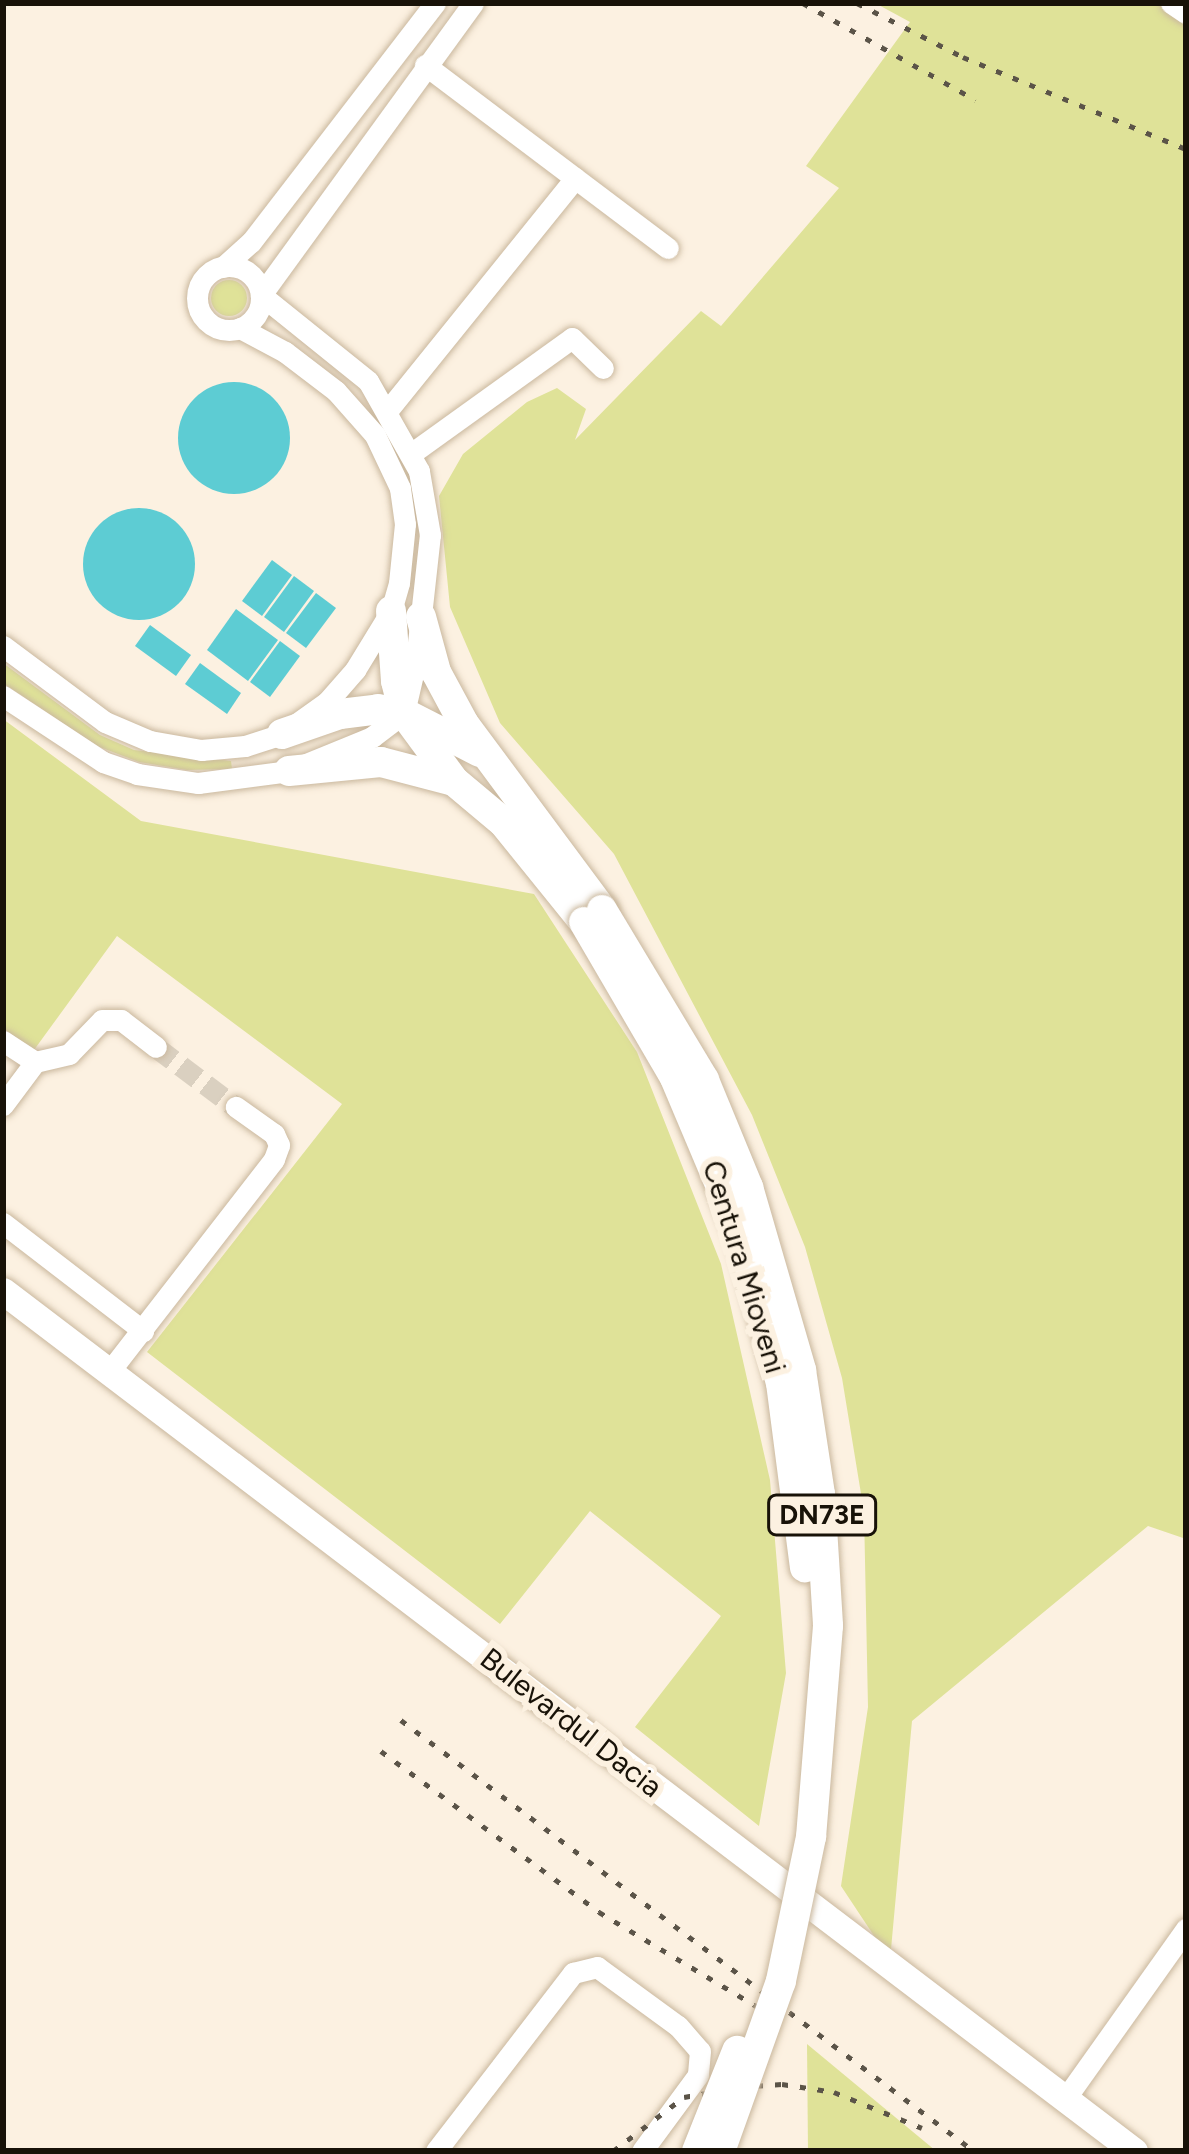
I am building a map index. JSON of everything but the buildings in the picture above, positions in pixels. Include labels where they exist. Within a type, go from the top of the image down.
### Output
[{"type":"highway","name":"Centura Mioveni","points":[[406,614],[392,653],[404,712],[454,782],[504,823],[593,916],[675,1078],[740,1234],[781,1383],[803,1544],[807,1682],[791,1848],[748,2018],[697,2151]]},
{"type":"highway","name":"Centura Mioveni","points":[[406,614],[485,755],[704,1080],[748,1187],[801,1370],[820,1494],[828,1626],[811,1837],[781,1981],[720,2151]]},
{"type":"highway","name":"DN73E","points":[[282,734],[340,714],[404,712],[485,755]]},
{"type":"highway","name":"DN73E","points":[[289,771],[381,762],[454,782]]},
{"type":"main road","name":"Bulevardul Dacia","points":[[5,1291],[1134,2151]]},
{"type":"street","points":[[406,614],[405,524],[400,488],[384,450],[336,391],[285,352],[240,328],[219,328],[198,306],[206,277],[251,242],[435,3]]},
{"type":"street","points":[[240,328],[256,315],[261,295],[473,3]]},
{"type":"street","points":[[1171,3],[1186,13]]},
{"type":"street","points":[[425,65],[668,248]]},
{"type":"street","points":[[388,410],[575,178]]},
{"type":"street","points":[[3,646],[80,706],[150,741],[224,750],[282,734],[344,683],[406,614],[430,535],[412,453],[368,381],[261,295],[252,276],[224,267]]},
{"type":"street","points":[[412,453],[572,338],[602,368]]},
{"type":"street","points":[[3,696],[89,755],[137,774],[218,782],[289,771],[372,737],[404,712]]},
{"type":"street","points":[[3,1105],[35,1062],[69,1054],[112,1017],[156,1047]]},
{"type":"street","points":[[3,1041],[35,1062]]},
{"type":"street","points":[[109,1372],[274,1160],[279,1145],[274,1134],[236,1107]]},
{"type":"street","points":[[3,1223],[142,1330]]},
{"type":"street","points":[[1065,2099],[1186,1929]]},
{"type":"street","points":[[436,2151],[573,1972],[597,1967],[679,2026],[700,2051],[698,2075],[643,2151]]},
{"type":"green space","points":[[875,3],[1186,3],[1186,1539],[1148,1526],[912,1721],[890,1960],[841,1886],[868,1707],[864,1512],[842,1378],[805,1247],[752,1115],[614,854],[500,723],[450,607],[439,496],[463,454],[527,402],[557,388],[586,409],[575,440],[701,311],[721,326],[839,188],[806,166],[910,22]]},
{"type":"green space","points":[[229,280],[242,285],[247,298],[242,311],[229,316],[216,311],[211,298],[216,285]]},
{"type":"green space","points":[[3,663],[100,735],[134,750],[231,761],[232,769],[187,770],[139,762],[97,746],[3,683]]},
{"type":"green space","points":[[3,719],[141,821],[534,894],[637,1052],[721,1264],[770,1480],[786,1673],[759,1826],[635,1727],[721,1616],[590,1511],[500,1624],[147,1352],[342,1104],[117,936],[34,1050],[3,1028]]},
{"type":"green space","points":[[807,2044],[936,2151],[808,2151]]},
{"type":"water","points":[[234,382],[255,386],[274,398],[286,417],[290,438],[286,459],[274,478],[255,490],[234,494],[213,490],[194,478],[182,459],[178,438],[182,417],[194,398],[213,386]]},
{"type":"water","points":[[139,508],[160,512],[179,524],[191,543],[195,564],[191,585],[179,604],[160,616],[139,620],[118,616],[99,604],[87,585],[83,564],[87,543],[99,524],[118,512]]},
{"type":"water","points":[[272,560],[292,575],[262,616],[242,601]]},
{"type":"water","points":[[294,576],[314,591],[284,632],[264,617]]},
{"type":"water","points":[[316,593],[336,608],[306,648],[286,633]]},
{"type":"water","points":[[236,609],[278,640],[248,681],[207,650]]},
{"type":"water","points":[[150,625],[191,655],[176,676],[135,646]]},
{"type":"water","points":[[280,641],[300,656],[270,697],[250,682]]},
{"type":"water","points":[[200,663],[241,693],[227,714],[185,684]]},
{"type":"tunnel","points":[[156,1047],[236,1107]]},
{"type":"railway","points":[[803,3],[976,100]]},
{"type":"railway","points":[[857,3],[963,57],[1186,149]]},
{"type":"railway","points":[[401,1720],[974,2151]]},
{"type":"railway","points":[[381,1751],[599,1912],[773,2016]]},
{"type":"railway","points":[[613,2151],[684,2097],[739,2087],[782,2084],[834,2092],[922,2128]]}]
